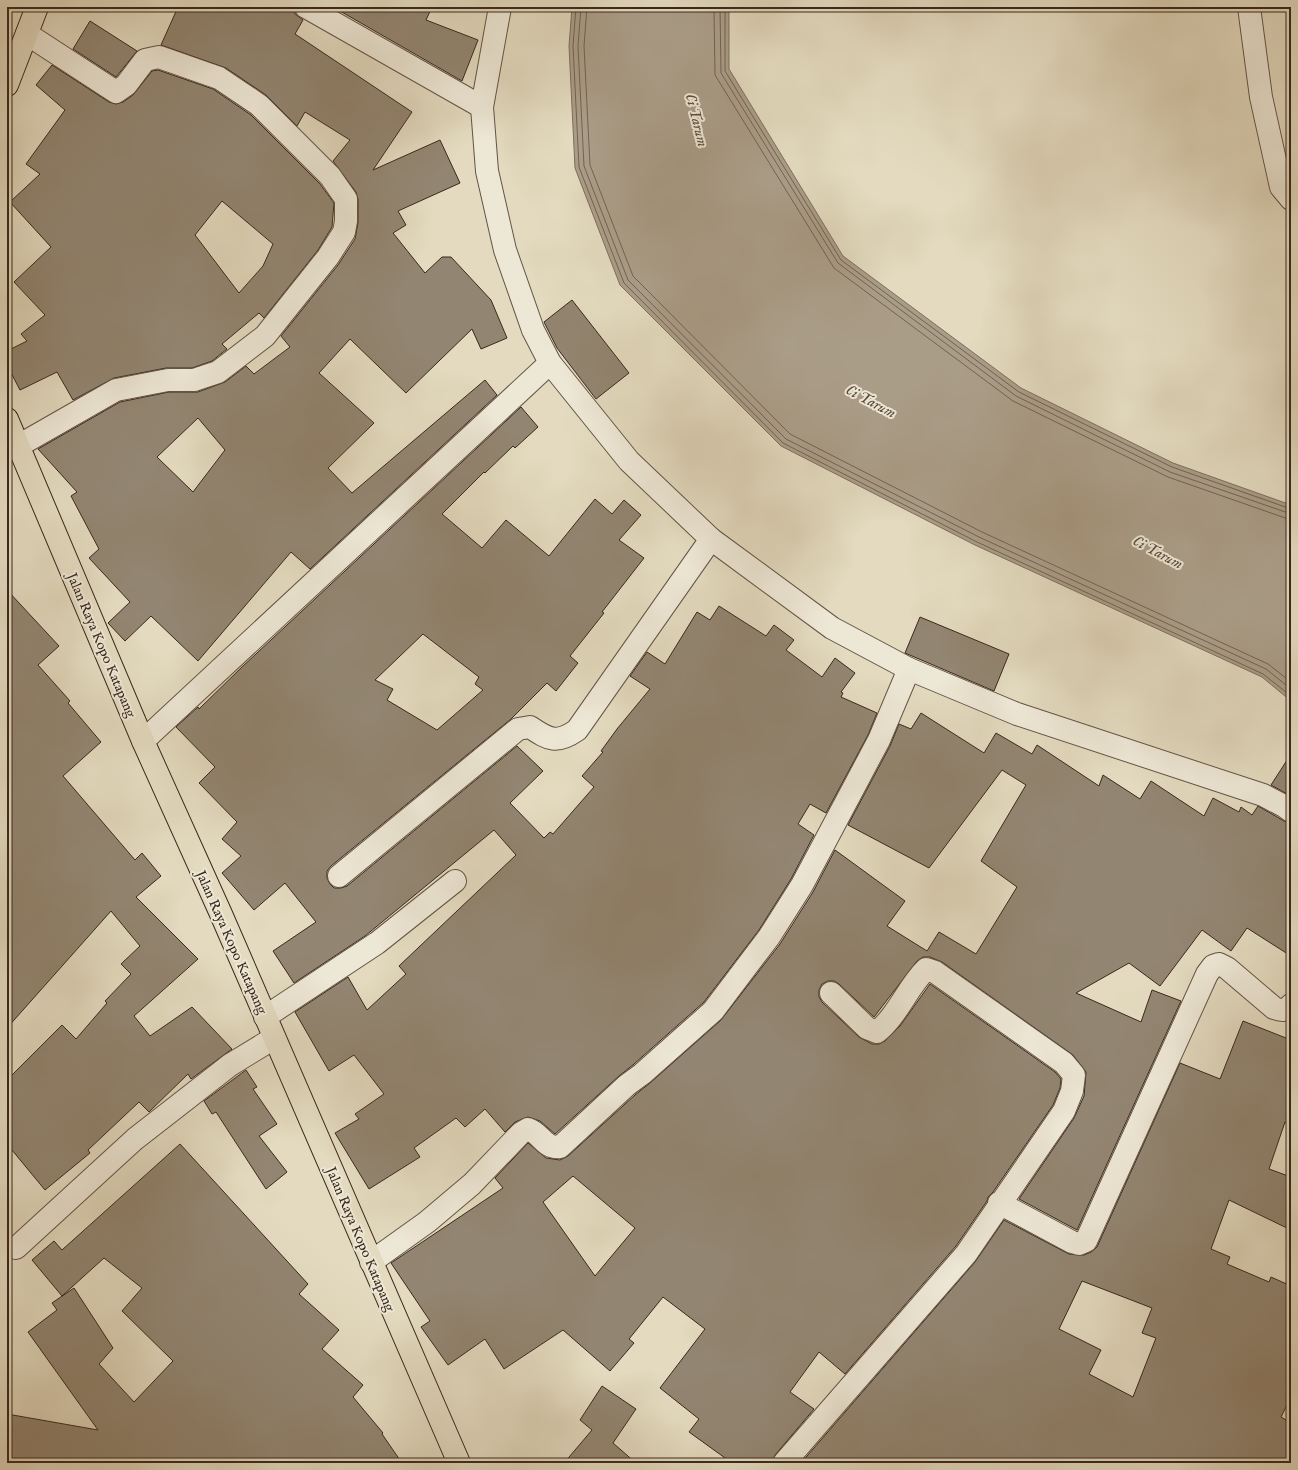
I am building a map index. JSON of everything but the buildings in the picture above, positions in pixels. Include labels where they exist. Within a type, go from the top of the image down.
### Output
[{"type":"main road","points":[[7,84],[37,7]]},
{"type":"main road","name":"Jalan Raya Kopo Katapang","points":[[7,419],[143,741],[459,1463]]},
{"type":"street","points":[[306,7],[482,107]]},
{"type":"street","points":[[500,7],[482,107],[487,171],[505,250],[533,330],[550,363],[629,461],[711,539],[832,628],[909,669],[1017,714],[1264,795],[1291,811]]},
{"type":"street","points":[[1249,7],[1261,97],[1280,187],[1291,199]]},
{"type":"street","points":[[18,446],[116,390],[168,380],[194,380],[218,372],[265,336],[328,257],[344,232],[346,221],[346,199],[330,176],[259,105],[220,78],[159,57],[144,60],[126,85],[116,92],[27,34]]},
{"type":"street","points":[[143,741],[550,363]]},
{"type":"street","points":[[339,876],[518,730],[530,727],[552,740],[565,738],[576,730],[711,539]]},
{"type":"street","points":[[371,1262],[427,1222],[472,1184],[521,1133],[528,1129],[535,1132],[546,1144],[553,1148],[560,1147],[627,1084],[642,1074],[713,1011],[769,937],[802,885],[838,814],[879,740],[909,669]]},
{"type":"street","points":[[265,1017],[377,943],[456,881]]},
{"type":"street","points":[[999,1203],[1072,1242],[1079,1244],[1086,1241],[1207,974],[1213,966],[1219,964],[1227,968],[1274,1008],[1281,1011],[1287,1010],[1291,1005]]},
{"type":"street","points":[[784,1463],[966,1254],[999,1203],[1064,1111],[1072,1091],[1074,1075],[1064,1063],[935,972],[926,969],[922,973],[895,1013],[877,1032],[867,1028],[831,992]]},
{"type":"street","points":[[16,1248],[136,1139],[230,1065],[274,1038]]},
{"type":"water","name":"Ci Tarum","points":[[572,7],[729,7],[729,69],[843,256],[1021,388],[1173,463],[1291,505],[1291,701],[1262,677],[975,545],[781,446],[620,285],[575,168],[569,46]]}]
